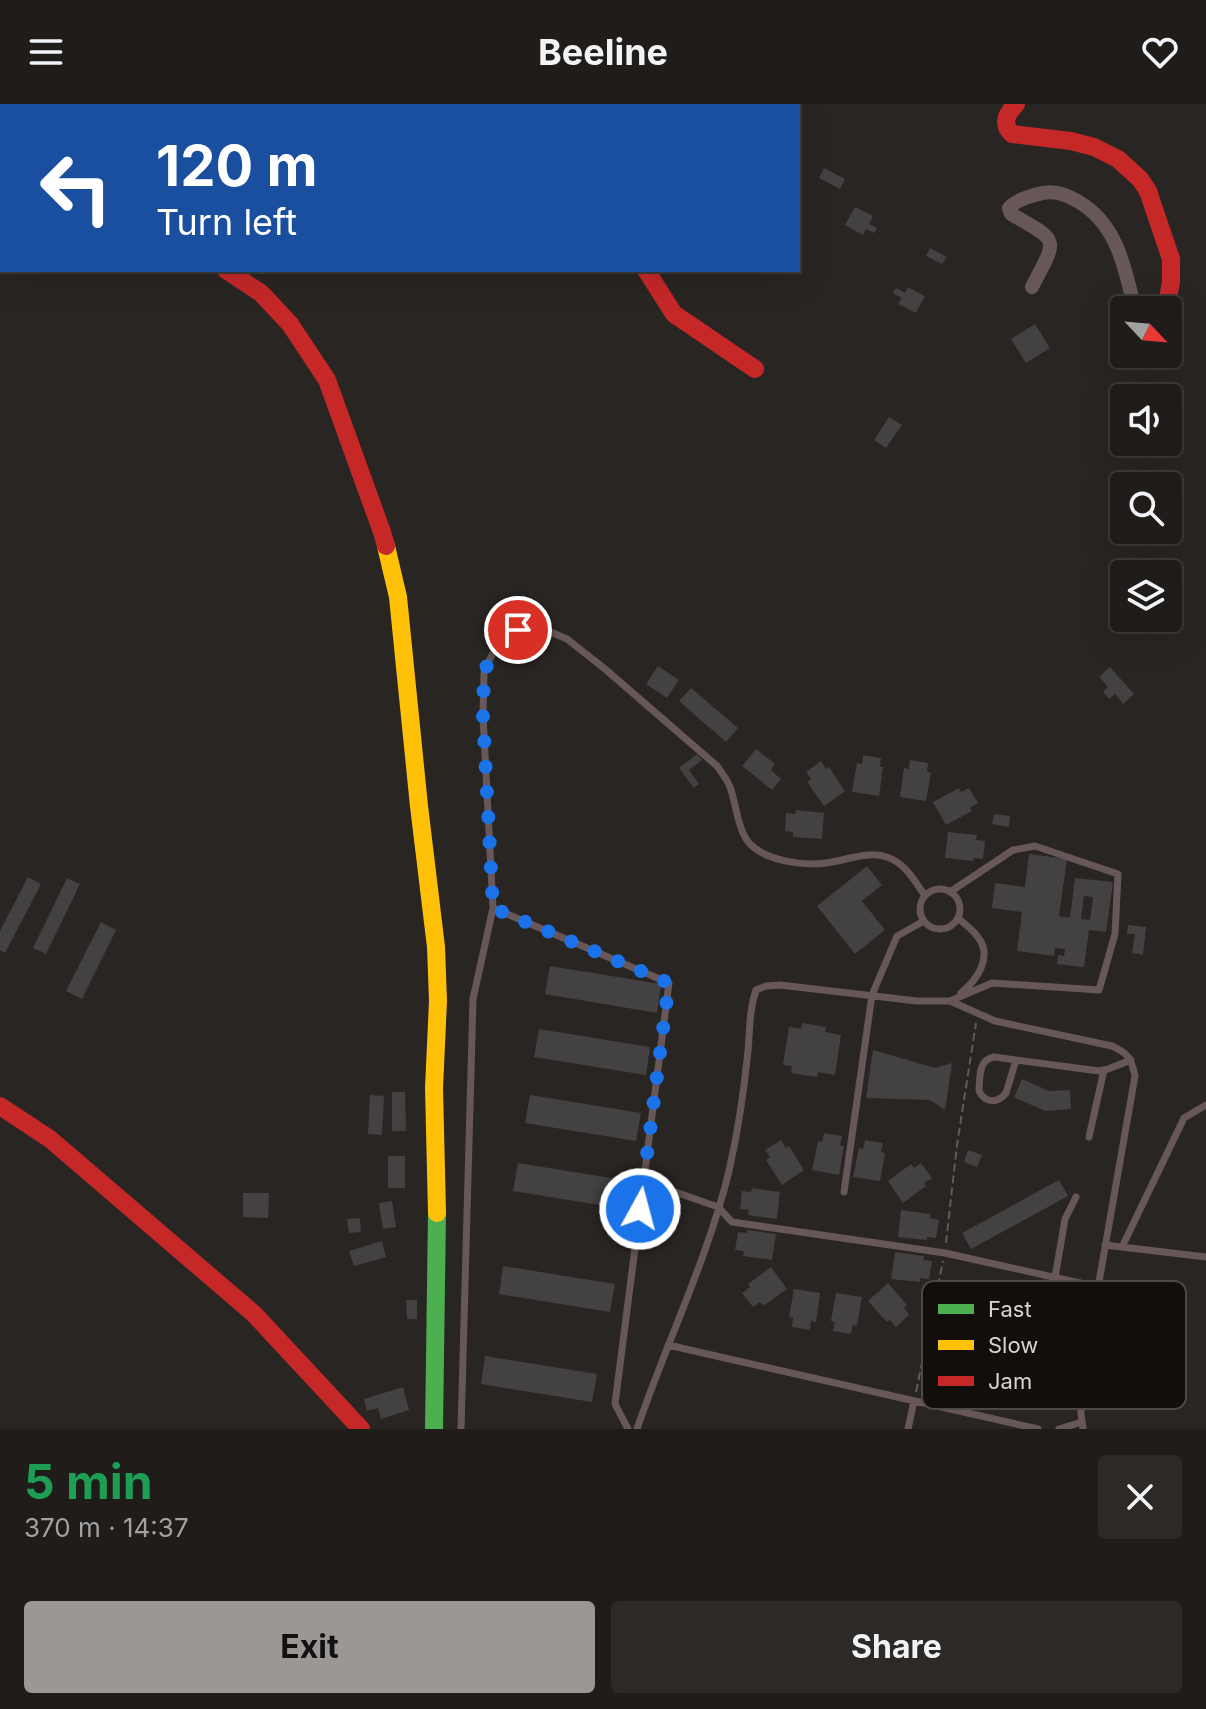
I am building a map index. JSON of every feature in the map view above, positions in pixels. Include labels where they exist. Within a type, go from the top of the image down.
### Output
[{"type":"main road","points":[[1016,104],[1005,123],[1012,134],[1094,147],[1118,159],[1140,179],[1148,191],[1171,259],[1168,296]]},
{"type":"main road","points":[[229,272],[261,293],[290,324],[327,380],[382,532],[398,597],[436,947],[434,1429]]},
{"type":"main road","points":[[647,272],[674,314],[755,369]]},
{"type":"main road","points":[[0,1106],[50,1139],[254,1314],[361,1429]]},
{"type":"street","points":[[1032,287],[1051,244],[1043,232],[1011,214],[1009,208],[1013,203],[1041,194],[1062,194],[1089,208],[1107,228],[1120,252],[1131,296]]},
{"type":"lane","points":[[461,1429],[473,999],[493,908],[483,716],[484,672],[498,642],[518,630],[546,630],[567,639],[605,669],[717,766],[729,784],[747,842],[762,853],[797,864],[827,863],[863,855],[886,857],[906,868],[925,896]]},
{"type":"lane","points":[[637,1429],[718,1207],[740,1120],[751,1004],[756,990],[780,985],[917,1001],[950,1001],[992,983],[1099,990],[1115,934],[1118,874],[1035,846],[1013,850],[950,892]]},
{"type":"lane","points":[[938,889],[950,892],[959,903],[958,918],[948,928],[934,929],[924,921],[920,908],[925,896],[938,889]]},
{"type":"lane","points":[[493,908],[669,983],[615,1404],[628,1429]]},
{"type":"lane","points":[[950,1001],[974,983],[983,965],[984,951],[980,938],[958,918]]},
{"type":"lane","points":[[844,1192],[872,995],[897,936],[924,921]]},
{"type":"lane","points":[[950,1001],[995,1021],[1112,1046],[1124,1051],[1131,1060],[1135,1076],[1099,1281]]},
{"type":"lane","points":[[1016,1060],[1003,1097],[994,1101],[985,1099],[979,1091],[983,1062],[994,1057],[1104,1070],[1131,1060]]},
{"type":"lane","points":[[1089,1137],[1104,1070]]},
{"type":"lane","points":[[1122,1247],[1184,1118],[1206,1105]]},
{"type":"lane","points":[[644,1181],[718,1207],[732,1222],[945,1253],[1069,1281]]},
{"type":"lane","points":[[1055,1278],[1065,1219],[1076,1197]]},
{"type":"lane","points":[[1105,1245],[1206,1257]]},
{"type":"lane","points":[[668,1345],[922,1403]]},
{"type":"lane","points":[[908,1429],[914,1401]]},
{"type":"lane","points":[[949,1409],[1038,1429]]},
{"type":"lane","points":[[1059,1429],[1083,1425]]},
{"type":"path","points":[[939,1281],[977,1014]]},
{"type":"path","points":[[914,1401],[922,1363]]},
{"type":"building","points":[[824,168],[845,179],[840,189],[819,178]]},
{"type":"building","points":[[855,207],[873,216],[869,224],[877,228],[874,233],[866,229],[863,235],[845,225]]},
{"type":"building","points":[[930,248],[947,257],[942,264],[926,256]]},
{"type":"building","points":[[908,287],[925,296],[916,313],[898,304],[902,298],[893,293],[896,288],[905,293]]},
{"type":"building","points":[[1035,324],[1050,348],[1026,363],[1011,339]]},
{"type":"building","points":[[889,417],[902,425],[886,448],[874,440]]},
{"type":"building","points":[[658,666],[679,680],[667,698],[646,684]]},
{"type":"building","points":[[1110,667],[1134,694],[1123,704],[1115,694],[1109,699],[1103,692],[1108,687],[1099,677]]},
{"type":"building","points":[[691,688],[738,728],[726,742],[679,701]]},
{"type":"building","points":[[756,749],[775,764],[771,770],[781,779],[772,790],[742,766]]},
{"type":"building","points":[[697,754],[702,760],[689,770],[699,784],[694,788],[679,768]]},
{"type":"building","points":[[863,755],[881,758],[880,767],[883,767],[879,796],[852,792],[857,763],[862,764]]},
{"type":"building","points":[[910,760],[928,763],[927,772],[931,773],[926,801],[900,797],[904,768],[909,769]]},
{"type":"building","points":[[821,761],[826,769],[829,767],[845,791],[824,806],[807,782],[811,779],[806,772]]},
{"type":"building","points":[[959,788],[961,792],[969,788],[978,803],[970,808],[972,811],[946,825],[933,802]]},
{"type":"building","points":[[796,810],[824,813],[822,839],[793,837],[793,832],[785,831],[786,813],[795,814]]},
{"type":"building","points":[[994,814],[1010,816],[1009,827],[992,824]]},
{"type":"building","points":[[948,832],[977,835],[976,840],[985,841],[983,859],[945,858]]},
{"type":"building","points":[[1029,854],[1067,859],[1059,916],[1070,918],[1075,878],[1113,882],[1106,932],[1089,930],[1084,967],[1057,964],[1058,955],[1064,956],[1065,949],[1055,948],[1054,956],[1017,951],[1022,912],[992,908],[995,883],[1025,887]],"holes":[[[1084,896],[1093,897],[1090,920],[1081,919]]]},
{"type":"building","points":[[867,866],[882,885],[862,901],[885,930],[855,954],[817,906]]},
{"type":"building","points":[[28,877],[41,884],[5,953],[0,950],[0,931]]},
{"type":"building","points":[[67,878],[80,884],[46,954],[33,948]]},
{"type":"building","points":[[101,922],[116,930],[82,999],[66,991]]},
{"type":"building","points":[[1128,925],[1146,927],[1143,955],[1132,953],[1135,934],[1127,934]]},
{"type":"building","points":[[550,966],[661,984],[657,1013],[545,994]]},
{"type":"building","points":[[802,1023],[826,1027],[825,1032],[841,1035],[835,1075],[818,1072],[817,1077],[791,1073],[792,1066],[783,1065],[789,1027],[801,1029]]},
{"type":"building","points":[[539,1029],[650,1047],[646,1075],[534,1057]]},
{"type":"building","points":[[873,1050],[935,1068],[952,1063],[945,1110],[930,1100],[866,1098]]},
{"type":"building","points":[[1022,1079],[1049,1091],[1070,1090],[1071,1109],[1045,1111],[1014,1097]]},
{"type":"building","points":[[392,1092],[405,1092],[406,1131],[392,1131]]},
{"type":"building","points":[[370,1095],[384,1096],[382,1135],[368,1134]]},
{"type":"building","points":[[530,1095],[641,1113],[636,1141],[525,1123]]},
{"type":"building","points":[[824,1133],[842,1136],[840,1146],[844,1146],[839,1175],[812,1170],[818,1141],[822,1142]]},
{"type":"building","points":[[781,1140],[786,1148],[789,1146],[804,1170],[782,1185],[766,1160],[770,1157],[765,1150]]},
{"type":"building","points":[[865,1140],[883,1143],[881,1152],[885,1153],[880,1181],[853,1177],[859,1148],[863,1149]]},
{"type":"building","points":[[968,1150],[982,1155],[977,1167],[964,1162]]},
{"type":"building","points":[[388,1156],[405,1156],[405,1188],[388,1188]]},
{"type":"building","points":[[518,1163],[629,1181],[624,1209],[513,1191]]},
{"type":"building","points":[[921,1163],[932,1178],[903,1203],[888,1181],[911,1164],[914,1168]]},
{"type":"building","points":[[1059,1180],[1068,1196],[971,1249],[962,1233]]},
{"type":"building","points":[[752,1188],[780,1192],[777,1219],[748,1215],[749,1210],[740,1209],[742,1191],[751,1192]]},
{"type":"building","points":[[243,1193],[269,1193],[268,1218],[243,1217]]},
{"type":"building","points":[[392,1201],[396,1227],[383,1229],[379,1203]]},
{"type":"building","points":[[901,1210],[930,1214],[930,1218],[939,1220],[936,1238],[898,1237]]},
{"type":"building","points":[[360,1218],[361,1232],[349,1233],[347,1219]]},
{"type":"building","points":[[747,1230],[776,1234],[772,1260],[743,1256],[744,1251],[735,1250],[738,1232],[747,1233]]},
{"type":"building","points":[[382,1241],[386,1257],[354,1266],[349,1251]]},
{"type":"building","points":[[895,1252],[924,1256],[923,1260],[932,1261],[929,1279],[920,1278],[920,1282],[891,1279]]},
{"type":"building","points":[[503,1266],[615,1284],[610,1312],[499,1294]]},
{"type":"building","points":[[771,1267],[787,1289],[763,1306],[760,1302],[753,1307],[742,1293],[750,1287],[748,1284]]},
{"type":"building","points":[[888,1283],[907,1305],[904,1308],[909,1315],[896,1327],[890,1320],[887,1322],[868,1301]]},
{"type":"building","points":[[794,1289],[820,1293],[816,1322],[811,1321],[810,1330],[792,1327],[793,1318],[789,1317]]},
{"type":"building","points":[[836,1293],[862,1297],[857,1326],[853,1325],[851,1334],[833,1331],[835,1322],[831,1321]]},
{"type":"building","points":[[406,1300],[417,1300],[417,1319],[407,1319]]},
{"type":"building","points":[[485,1356],[597,1374],[592,1402],[481,1384]]},
{"type":"building","points":[[403,1387],[409,1410],[381,1419],[378,1408],[367,1411],[364,1399]]},
{"type":"traffic: fast","points":[[434,1429],[437,1213]]},
{"type":"traffic: slow","points":[[386,546],[398,597],[436,947],[438,1001],[434,1088],[437,1213]]},
{"type":"traffic: jam","points":[[1016,104],[1006,119],[1012,134],[1094,147],[1118,159],[1140,179],[1148,191],[1171,259],[1168,296]]},
{"type":"traffic: jam","points":[[229,272],[261,293],[290,324],[327,380],[386,546]]},
{"type":"traffic: jam","points":[[647,272],[674,314],[755,369]]},
{"type":"traffic: jam","points":[[0,1106],[50,1139],[254,1314],[361,1429]]},
{"type":"route","points":[[518,630],[498,642],[484,672],[483,716],[493,908],[669,983],[640,1209]]}]
